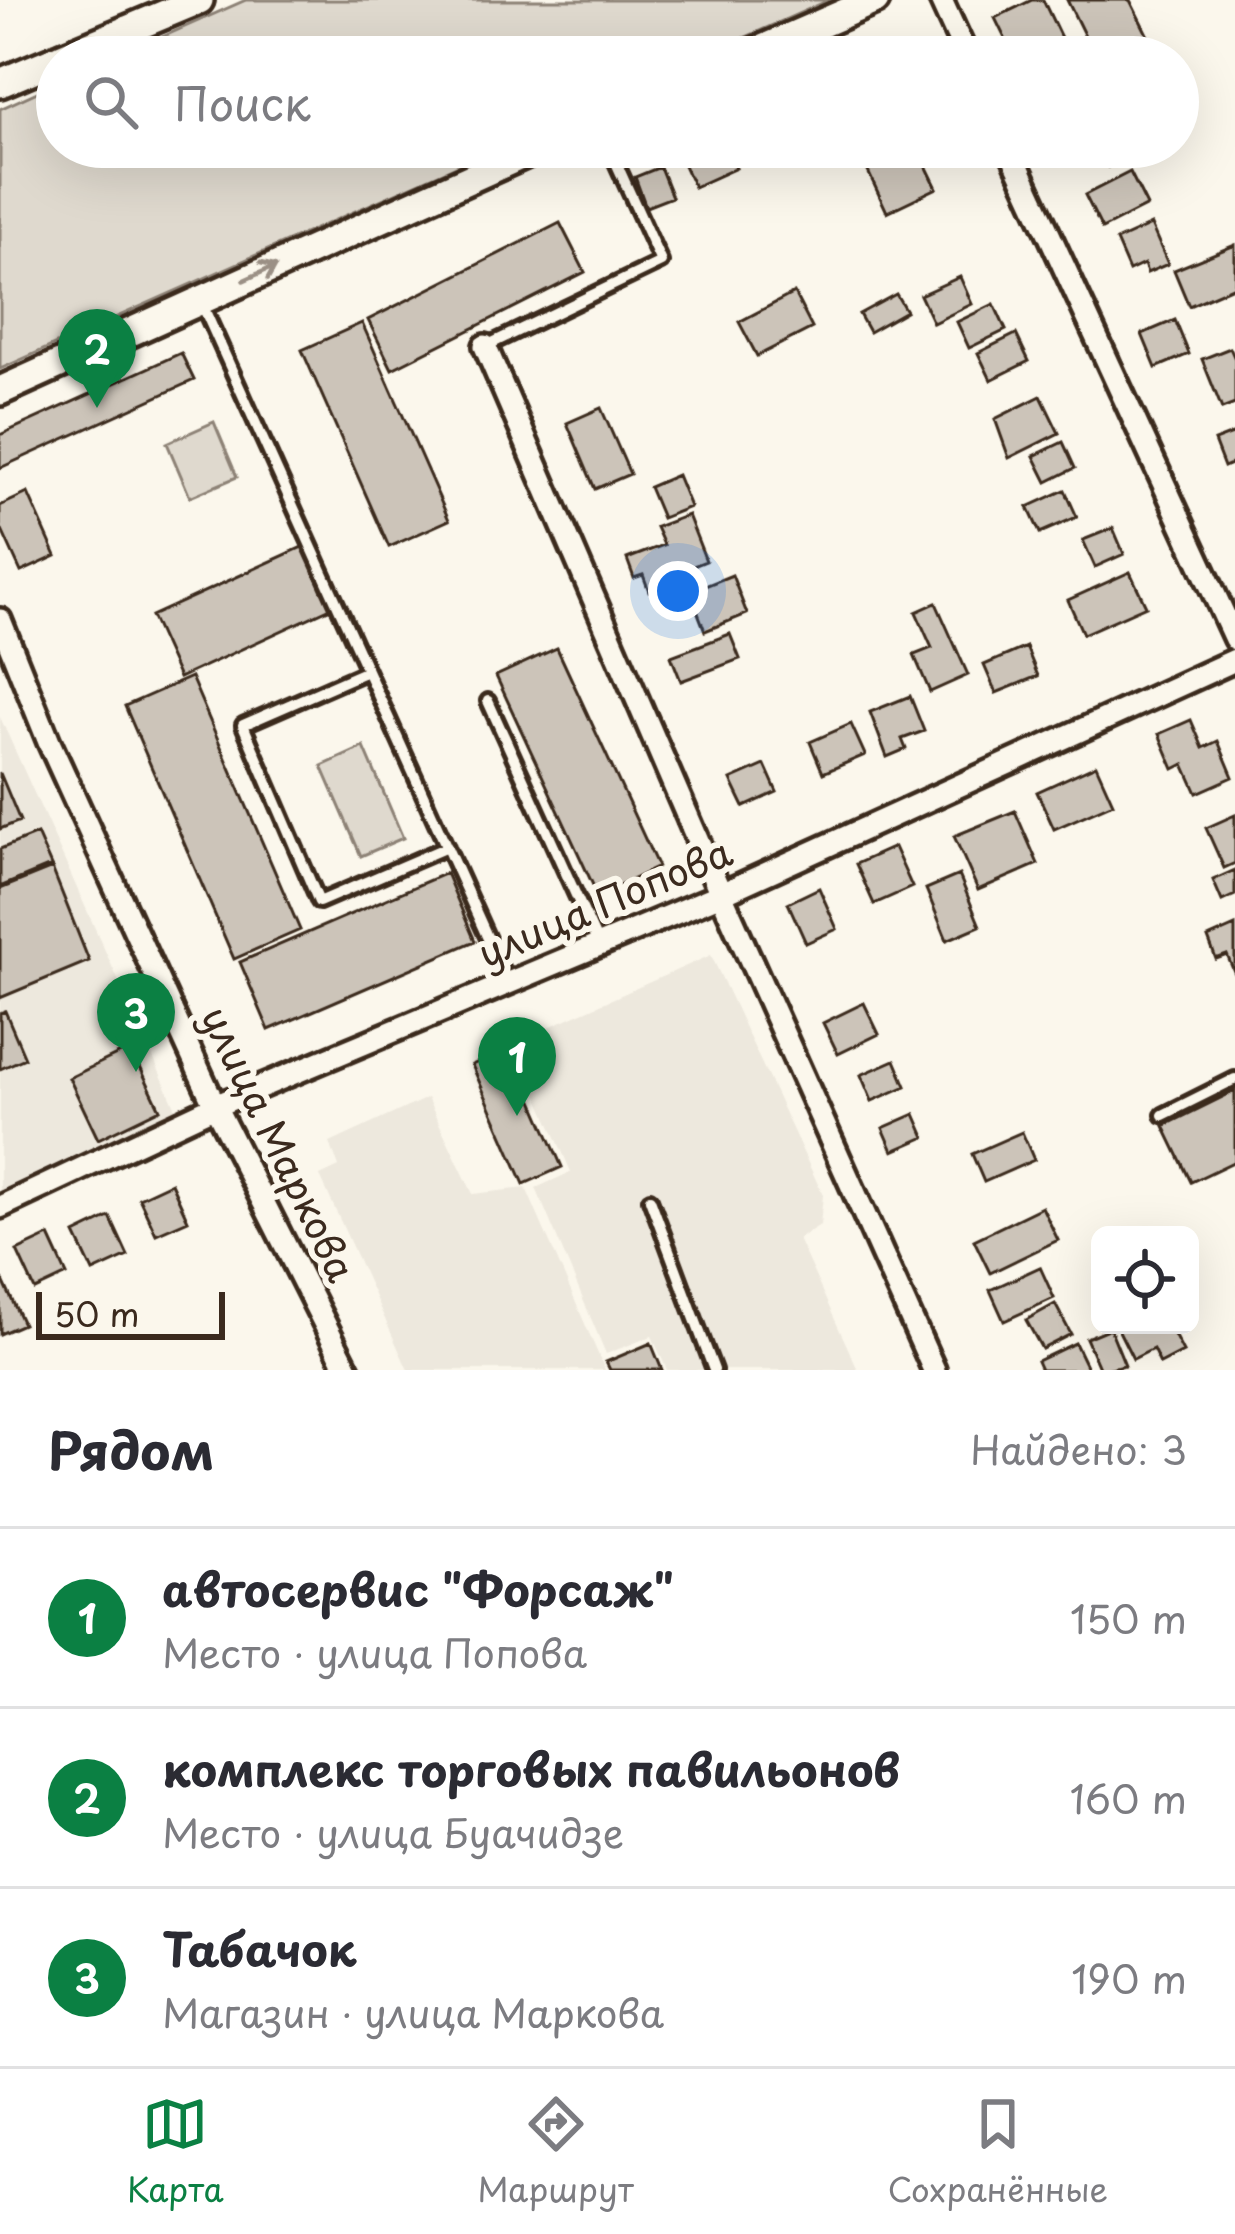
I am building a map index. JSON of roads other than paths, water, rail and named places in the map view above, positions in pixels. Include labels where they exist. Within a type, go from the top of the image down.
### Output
[{"type":"main road","points":[[112,36],[199,0]]},
{"type":"main road","points":[[792,36],[875,0]]},
{"type":"main road","points":[[0,82],[36,67]]},
{"type":"main road","points":[[0,391],[493,168]]},
{"type":"street","points":[[941,0],[958,36]]},
{"type":"street","points":[[1019,168],[1235,639]]},
{"type":"street","points":[[485,346],[721,894],[934,1370]]},
{"type":"street","name":"улица Маркова","points":[[0,620],[49,742],[215,1106],[348,1370]]},
{"type":"street","name":"улица Попова","points":[[0,1207],[215,1106],[721,894],[1235,659]]},
{"type":"lane","points":[[485,346],[662,262],[619,168]]},
{"type":"lane","points":[[201,300],[508,983]]},
{"type":"lane","points":[[368,671],[243,725],[319,902],[447,847]]},
{"type":"lane","points":[[488,701],[598,946]]},
{"type":"lane","points":[[1163,1114],[1235,1079]]},
{"type":"lane","points":[[650,1199],[714,1370]]},
{"type":"place","name":"комплекс торговых павильонов","points":[[97,408]]},
{"type":"place","name":"Табачок","points":[[136,1072]]},
{"type":"place","name":"автосервис \"Форсаж\"","points":[[517,1116]]}]
